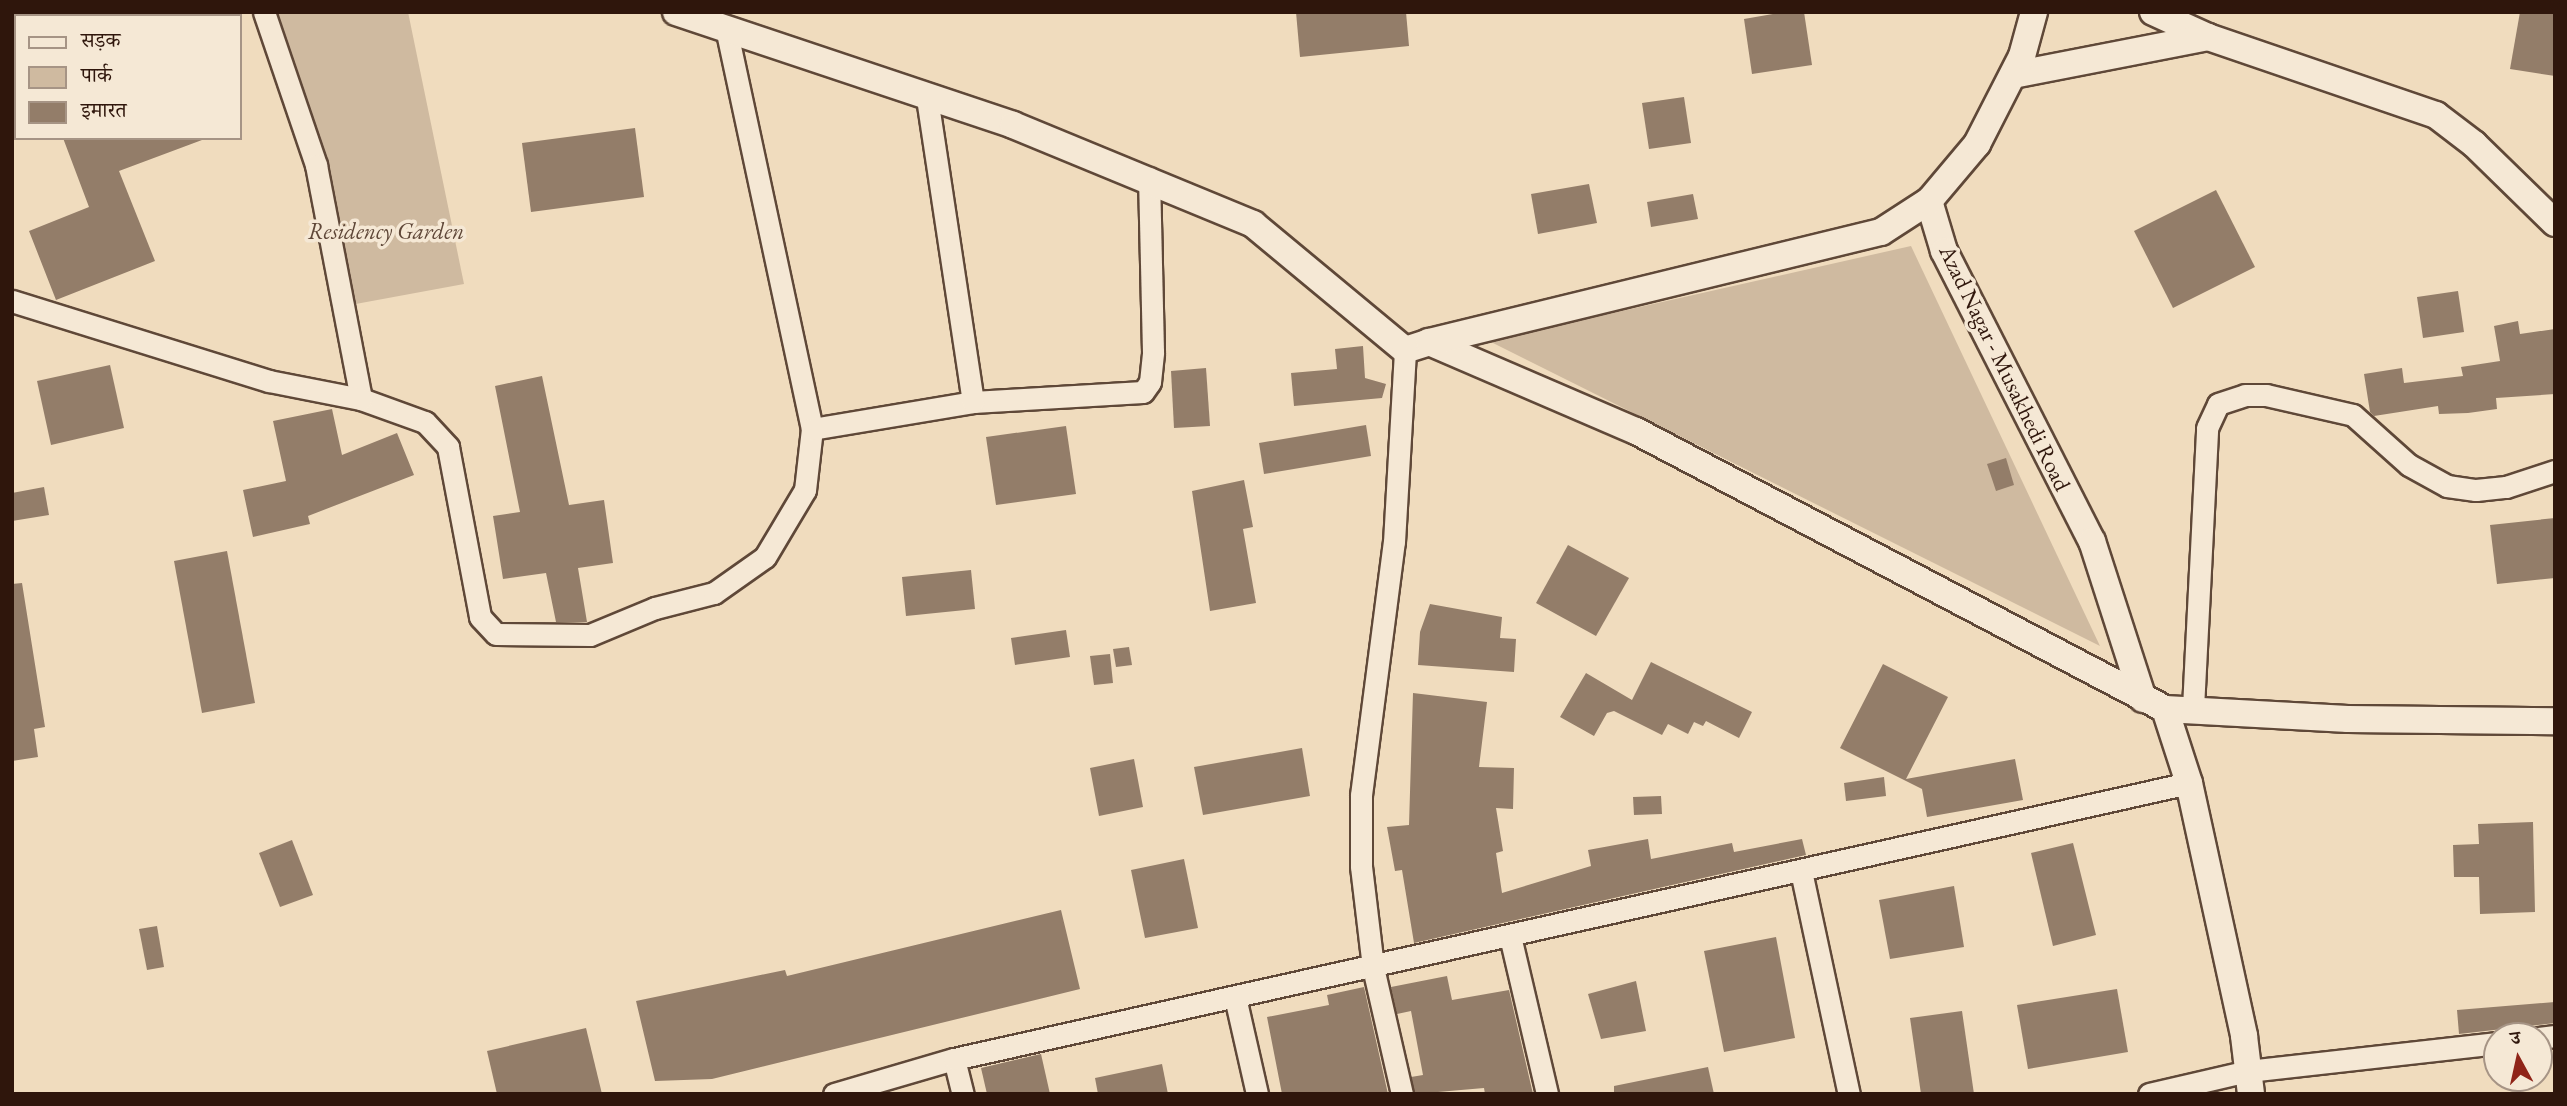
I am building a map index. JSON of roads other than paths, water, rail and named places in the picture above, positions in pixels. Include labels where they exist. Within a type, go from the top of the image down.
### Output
[{"type":"street","points":[[264,12],[316,164],[361,399]]},
{"type":"street","points":[[676,12],[710,21],[927,97],[1149,178],[1253,224],[1417,346],[1636,431],[2154,704],[2348,719],[2555,721]]},
{"type":"street","points":[[1417,346],[1881,232],[1930,201],[1977,144],[2013,75],[2034,12]]},
{"type":"street","points":[[2153,12],[2208,37],[2436,115],[2474,144],[2555,223]]},
{"type":"street","points":[[12,301],[269,382],[361,399],[425,422],[448,447],[480,617],[496,634],[590,635],[655,608],[714,593],[765,557],[805,491],[812,429],[710,21]]},
{"type":"street","points":[[2013,75],[2208,37]]},
{"type":"street","points":[[927,97],[973,401]]},
{"type":"street","points":[[812,429],[973,401],[1143,392],[1150,382],[1153,352],[1149,178]]},
{"type":"street","name":"Azad Nagar - Musakhedi Road","points":[[1930,201],[1944,251],[2092,541],[2154,704],[2189,783],[2250,1082]]},
{"type":"street","points":[[1402,1094],[1373,967],[1361,866],[1361,795],[1417,346]]},
{"type":"street","points":[[2193,708],[2207,428],[2218,404],[2245,395],[2266,395],[2353,415],[2409,465],[2447,486],[2476,490],[2506,487],[2555,471]]},
{"type":"street","points":[[834,1094],[954,1059],[2189,783]]},
{"type":"street","points":[[1801,871],[1849,1094]]},
{"type":"street","points":[[1510,936],[1547,1094]]},
{"type":"street","points":[[1235,997],[1257,1094]]},
{"type":"street","points":[[2149,1094],[2250,1082],[2483,1045]]},
{"type":"street","points":[[954,1059],[963,1094]]},
{"type":"park label","name":"Residency Garden","points":[[386,231]]}]
